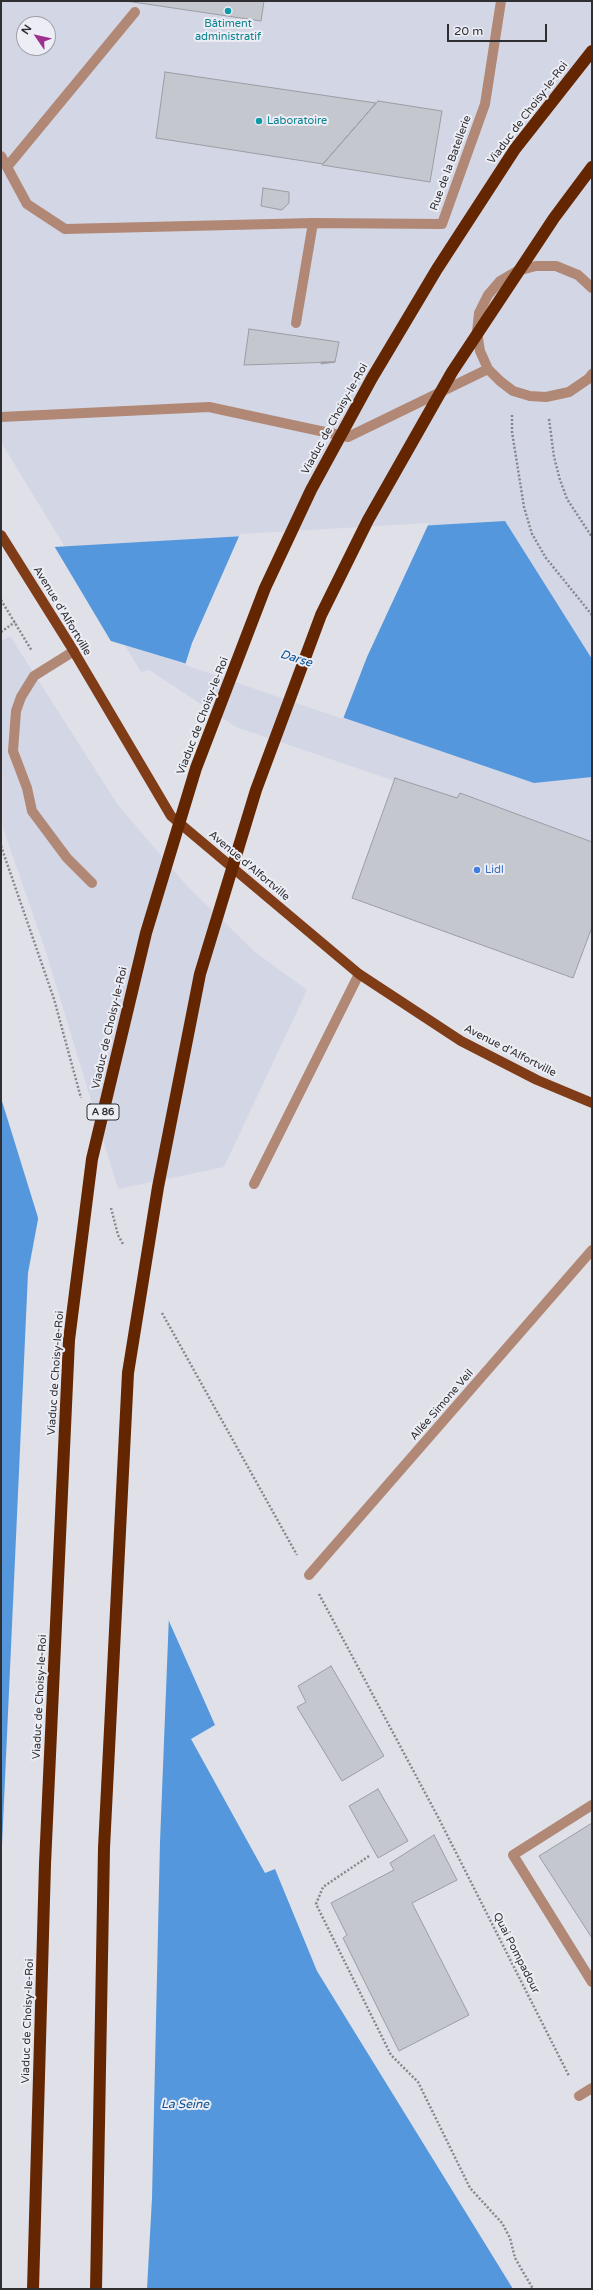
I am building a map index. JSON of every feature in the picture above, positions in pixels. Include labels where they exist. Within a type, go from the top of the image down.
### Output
[{"type":"highway","name":"Viaduc de Choisy-le-Roi","points":[[33,2289],[46,1856],[69,1340],[92,1160],[146,933],[196,768],[265,588],[311,490],[372,378],[437,269],[515,149],[592,51]]},
{"type":"highway","points":[[96,2289],[104,1848],[128,1373],[158,1187],[200,974],[256,790],[321,615],[368,520],[452,372],[554,218],[592,166]]},
{"type":"main road","name":"Avenue d'Alfortville","points":[[1,535],[72,648],[171,816],[359,974],[461,1041],[537,1080],[592,1103]]},
{"type":"street","name":"Rue de la Batellerie","points":[[313,223],[442,224],[485,104],[500,1]]},
{"type":"street","points":[[7,167],[135,12]]},
{"type":"street","points":[[1,156],[26,204],[66,229],[313,223],[296,323]]},
{"type":"street","points":[[592,288],[578,275],[556,266],[536,266],[517,271],[500,281],[488,295],[479,313],[478,325],[480,351],[488,369],[513,391],[530,396],[546,397],[569,392],[588,379],[592,374]]},
{"type":"street","points":[[1,417],[209,407],[348,437],[488,369]]},
{"type":"street","points":[[72,648],[34,676],[21,697],[16,711],[13,751],[27,788],[32,811],[67,858],[92,883]]},
{"type":"street","points":[[254,1184],[359,974]]},
{"type":"street","name":"Allée Simone Veil","points":[[309,1575],[592,1250]]},
{"type":"street","points":[[592,1805],[513,1854],[592,1982]]},
{"type":"street","points":[[579,2096],[592,2088]]},
{"type":"path","points":[[513,391],[512,432],[524,507],[532,534],[546,558],[592,615]]},
{"type":"path","points":[[546,397],[554,457],[560,480],[568,499],[592,537]]},
{"type":"path","points":[[1,600],[35,655]]},
{"type":"path","points":[[1,632],[15,622]]},
{"type":"path","points":[[1,846],[54,999],[83,1106]]},
{"type":"path","points":[[110,1205],[118,1235],[126,1249]]},
{"type":"path","name":"Quai Pompadour","points":[[159,1308],[352,1652],[438,1817],[579,2096]]},
{"type":"path","points":[[369,1856],[323,1886],[316,1904],[391,2055],[418,2082],[470,2188],[502,2223],[510,2238],[515,2258],[534,2289]]},
{"type":"shaded area","points":[[1,1],[592,1],[592,848],[236,727],[149,670],[141,672],[1,442]]},
{"type":"shaded area","points":[[10,636],[118,805],[188,887],[255,952],[307,990],[224,1167],[118,1189],[46,952],[3,828],[1,641]]},
{"type":"water","name":"Darse","points":[[505,521],[592,659],[592,777],[534,783],[181,662],[1,608],[1,530],[54,547]]},
{"type":"water","name":"La Seine","points":[[1,1098],[149,1576],[215,1725],[191,1739],[265,1873],[275,1869],[317,1971],[513,2289],[1,2289]]},
{"type":"pier","points":[[429,523],[367,657],[343,719],[185,665],[192,643],[240,534]]},
{"type":"pier","points":[[1,528],[53,544],[112,643],[1,610]]},
{"type":"pier","points":[[39,1214],[151,1575],[169,1615],[160,1842],[152,2198],[147,2289],[1,2289],[1,1867],[28,1273]]},
{"type":"building","name":"Bâtiment administratif","points":[[126,1],[264,1],[261,21]]},
{"type":"building","name":"Laboratoire","points":[[165,72],[376,103],[323,164],[156,138]]},
{"type":"building","name":"Laboratoire","points":[[378,101],[442,111],[430,182],[322,165]]},
{"type":"building","points":[[263,188],[289,192],[289,203],[282,210],[261,206]]},
{"type":"building","points":[[249,329],[339,342],[335,362],[244,365]]},
{"type":"building","points":[[322,362],[335,362],[321,364]]},
{"type":"building","name":"Lidl","points":[[395,778],[457,798],[460,793],[592,842],[592,927],[573,978],[352,898]]},
{"type":"building","points":[[331,1666],[384,1756],[342,1781],[297,1707],[306,1702],[298,1686]]},
{"type":"building","points":[[378,1789],[408,1841],[378,1858],[349,1806]]},
{"type":"building","points":[[592,1823],[592,1938],[539,1856]]},
{"type":"building","points":[[434,1835],[457,1880],[412,1903],[469,2015],[399,2051],[343,1938],[347,1935],[331,1903],[394,1870],[390,1863]]},
{"type":"place","name":"Bâtiment administratif","points":[[228,11]]},
{"type":"place","name":"Laboratoire","points":[[259,121]]},
{"type":"place","name":"Lidl","points":[[477,870]]}]
